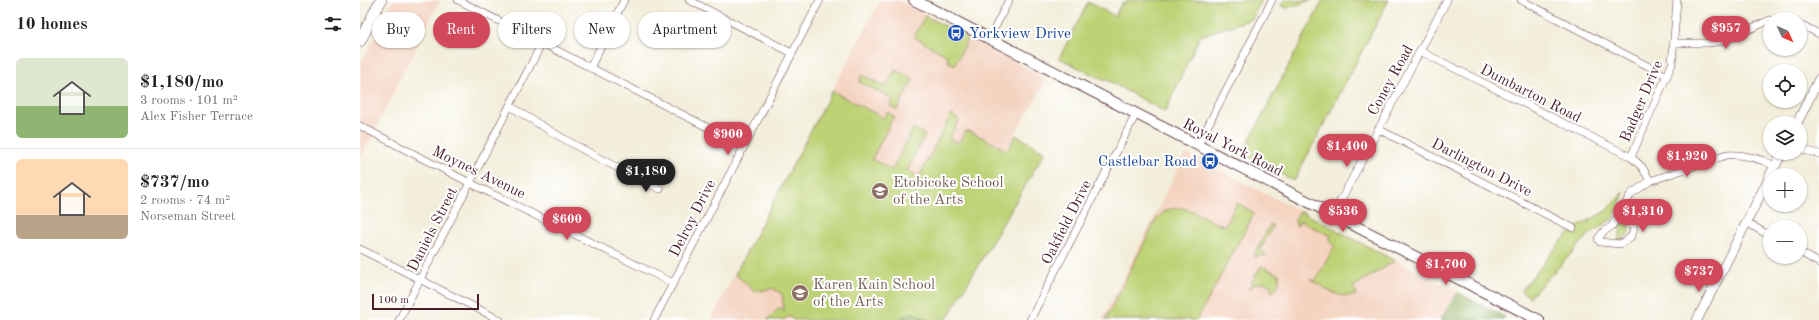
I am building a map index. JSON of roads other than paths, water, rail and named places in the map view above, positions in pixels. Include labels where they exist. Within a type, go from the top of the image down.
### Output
[{"type":"main road","points":[[362,33],[381,0]]},
{"type":"main road","name":"Royal York Road","points":[[914,0],[1539,320]]},
{"type":"street","points":[[458,0],[498,20]]},
{"type":"street","points":[[590,68],[624,0]]},
{"type":"street","points":[[689,0],[792,53]]},
{"type":"street","name":"Delroy Drive","points":[[654,320],[820,0]]},
{"type":"street","points":[[989,39],[1009,0]]},
{"type":"street","points":[[1198,145],[1272,0]]},
{"type":"street","name":"Coney Road","points":[[1333,215],[1447,0]]},
{"type":"street","points":[[1521,0],[1667,76]]},
{"type":"street","name":"Badger Drive","points":[[1650,181],[1642,167],[1631,157],[1673,61],[1677,0]]},
{"type":"street","points":[[1674,43],[1701,44],[1723,41],[1763,23]]},
{"type":"street","points":[[1807,28],[1819,34]]},
{"type":"street","name":"Daniels Street","points":[[399,320],[539,48]]},
{"type":"street","points":[[552,48],[744,146]]},
{"type":"street","name":"Dumbarton Road","points":[[1420,51],[1631,157]]},
{"type":"street","points":[[1800,116],[1819,79]]},
{"type":"street","points":[[510,106],[524,114],[538,125],[604,162],[660,189]]},
{"type":"street","name":"Oakfield Drive","points":[[1030,320],[1136,114]]},
{"type":"street","name":"Moynes Avenue","points":[[360,126],[470,183],[673,283]]},
{"type":"street","name":"Darlington Drive","points":[[1378,129],[1573,228]]},
{"type":"street","points":[[1807,151],[1819,154]]},
{"type":"street","points":[[1622,209],[1628,213],[1633,222],[1633,233],[1630,238],[1620,244],[1600,242],[1598,239],[1612,226],[1622,209],[1631,194],[1650,181],[1727,155],[1764,160],[1775,166],[1778,160]]},
{"type":"street","points":[[1697,320],[1763,189]]},
{"type":"street","points":[[1746,222],[1763,232]]},
{"type":"street","points":[[360,248],[500,320]]},
{"type":"street","points":[[1807,256],[1819,263]]},
{"type":"place","name":"Yorkview Drive","points":[[956,33]]},
{"type":"place","name":"Castlebar Road","points":[[1210,161]]},
{"type":"place","name":"Etobicoke School of the Arts","points":[[880,191]]},
{"type":"place","name":"Karen Kain School of the Arts","points":[[800,293]]}]
